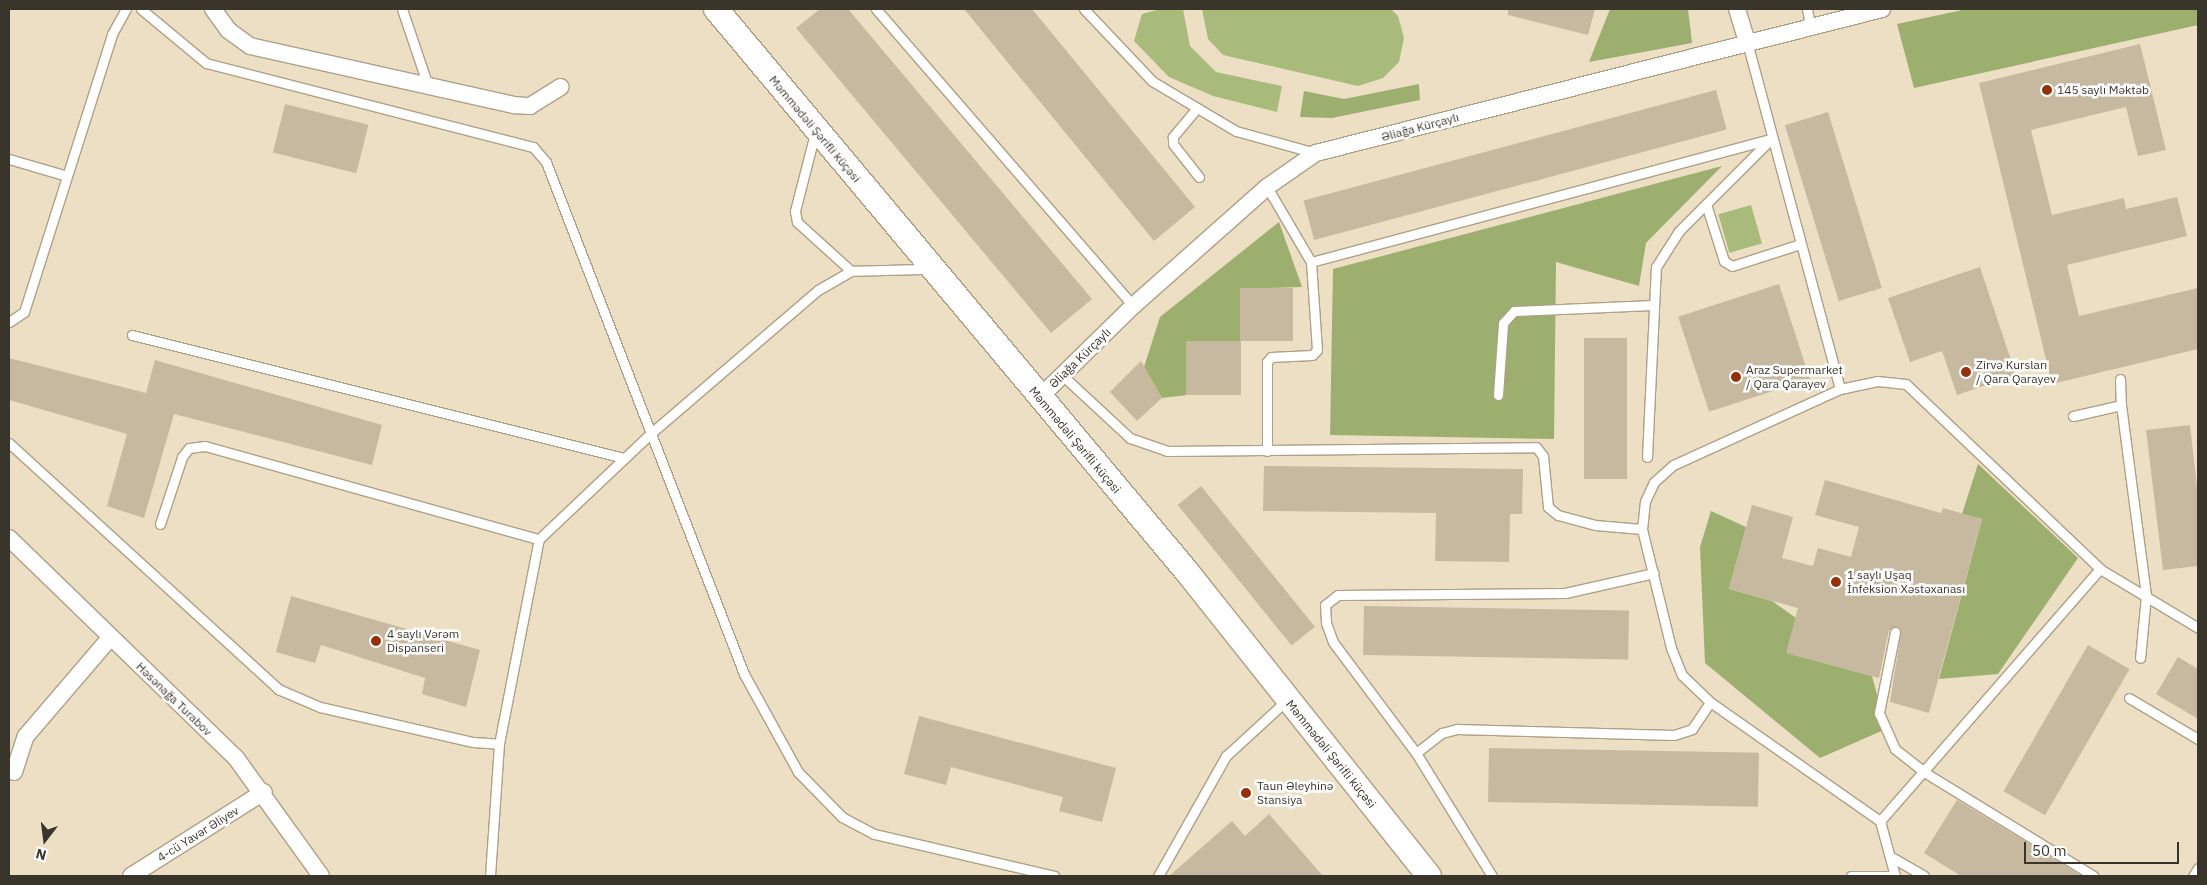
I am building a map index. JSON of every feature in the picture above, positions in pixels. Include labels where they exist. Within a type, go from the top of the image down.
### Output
[{"type":"street","points":[[213,9],[228,30],[250,46],[428,86],[530,106],[561,87]]},
{"type":"street","name":"Məmmədəli Şərifli küçəsi","points":[[716,9],[1039,398],[1188,573],[1287,700],[1429,876]]},
{"type":"street","points":[[1737,9],[1747,42]]},
{"type":"street","name":"Əliağa Kürçaylı","points":[[1039,398],[1134,306],[1267,187],[1316,154],[1747,42],[1809,17],[1882,9]]},
{"type":"street","name":"Həsənağa Turabov","points":[[9,538],[110,638],[236,758],[264,792],[321,876]]},
{"type":"street","points":[[14,772],[26,736],[110,638]]},
{"type":"street","name":"4-cü Yavər Əliyev","points":[[131,876],[264,792]]},
{"type":"lane","points":[[9,322],[24,312],[112,34],[126,9]]},
{"type":"lane","points":[[141,9],[206,63],[533,147],[546,162],[744,674],[798,772],[842,817],[874,834],[1054,876]]},
{"type":"lane","points":[[402,9],[428,86]]},
{"type":"lane","points":[[876,9],[1134,306]]},
{"type":"lane","points":[[1084,9],[1152,81],[1236,131],[1316,154]]},
{"type":"lane","points":[[1747,42],[1770,139],[1840,389]]},
{"type":"lane","points":[[1198,108],[1173,137],[1173,144],[1199,177]]},
{"type":"lane","points":[[816,130],[795,211],[797,222],[851,271]]},
{"type":"lane","points":[[1647,457],[1656,267],[1679,231],[1770,139]]},
{"type":"lane","points":[[1311,262],[1770,139]]},
{"type":"lane","points":[[9,159],[67,176]]},
{"type":"lane","points":[[1267,187],[1311,262],[1317,350],[1312,356],[1271,357],[1267,362],[1267,451]]},
{"type":"lane","points":[[1706,204],[1724,262],[1732,266],[1800,244]]},
{"type":"lane","points":[[490,876],[499,744],[539,539],[650,434],[818,290],[851,271],[932,269]]},
{"type":"lane","points":[[1498,395],[1503,323],[1514,311],[1654,305]]},
{"type":"lane","points":[[132,335],[624,458]]},
{"type":"lane","points":[[1062,375],[1130,438],[1144,446],[1167,451],[1536,447],[1543,456],[1548,506],[1558,516],[1595,525],[1642,528]]},
{"type":"lane","points":[[2120,379],[2121,406],[2146,595],[2140,658]]},
{"type":"lane","points":[[1850,876],[1896,876],[1893,858],[1880,821],[1710,702],[1682,675],[1671,648],[1642,528],[1645,501],[1654,482],[1673,465],[1840,389],[1878,381],[1906,384],[2100,569],[2198,628]]},
{"type":"lane","points":[[2073,416],[2121,406]]},
{"type":"lane","points":[[9,443],[278,689],[320,708],[474,742],[499,744]]},
{"type":"lane","points":[[160,524],[182,457],[189,448],[206,446],[539,539]]},
{"type":"lane","points":[[1880,821],[2100,569]]},
{"type":"lane","points":[[1492,876],[1416,753],[1333,642],[1326,623],[1326,605],[1338,595],[1565,593],[1654,573]]},
{"type":"lane","points":[[1895,632],[1879,713],[1895,749],[1924,772],[2094,876]]},
{"type":"lane","points":[[2129,698],[2198,739]]},
{"type":"lane","points":[[1158,876],[1226,756],[1287,700]]},
{"type":"lane","points":[[1416,753],[1442,733],[1457,729],[1674,735],[1692,729],[1710,702]]},
{"type":"lane","points":[[1893,858],[1924,876]]},
{"type":"lane","points":[[2193,876],[2198,868]]},
{"type":"green space","points":[[1160,9],[1183,9],[1190,46],[1216,72],[1282,86],[1277,112],[1213,96],[1169,77],[1134,41],[1142,14]]},
{"type":"green space","points":[[1202,9],[1391,9],[1398,16],[1404,38],[1399,62],[1383,78],[1358,86],[1223,55],[1208,39]]},
{"type":"green space","points":[[1610,9],[1688,9],[1692,43],[1589,62]]},
{"type":"green space","points":[[1967,9],[2197,9],[2198,25],[1914,88],[1897,24]]},
{"type":"green space","points":[[1419,84],[1420,100],[1332,118],[1300,117],[1304,91],[1344,99]]},
{"type":"green space","points":[[1722,166],[1646,243],[1639,286],[1556,262],[1554,439],[1330,435],[1333,269]]},
{"type":"green space","points":[[1751,205],[1762,243],[1729,253],[1718,214]]},
{"type":"green space","points":[[1279,222],[1302,287],[1241,289],[1241,341],[1186,341],[1187,395],[1162,398],[1144,367],[1160,317]]},
{"type":"green space","points":[[1978,464],[2078,558],[1998,674],[1939,679],[1982,519],[1962,514]]},
{"type":"green space","points":[[1711,511],[1746,527],[1729,589],[1772,601],[1796,618],[1794,655],[1872,676],[1886,729],[1820,758],[1705,663],[1700,547]]},
{"type":"building","points":[[820,9],[848,9],[1092,299],[1051,333],[796,28]]},
{"type":"building","points":[[964,9],[1032,9],[1195,207],[1154,241]]},
{"type":"building","points":[[1508,9],[1595,9],[1588,35],[1508,15]]},
{"type":"building","points":[[2140,44],[2166,150],[2138,156],[2126,107],[2031,130],[2052,215],[2124,198],[2126,209],[2177,197],[2187,236],[2067,265],[2079,316],[2198,288],[2198,349],[2052,384],[1979,83]]},
{"type":"building","points":[[1716,90],[1727,130],[1314,240],[1304,201]]},
{"type":"building","points":[[285,104],[368,125],[356,173],[273,153]]},
{"type":"building","points":[[1828,112],[1882,288],[1839,301],[1785,125]]},
{"type":"building","points":[[1980,267],[2016,375],[1957,395],[1942,351],[1910,362],[1888,298]]},
{"type":"building","points":[[1779,284],[1810,379],[1709,412],[1678,317]]},
{"type":"building","points":[[1240,288],[1293,288],[1293,341],[1240,341]]},
{"type":"building","points":[[1584,338],[1627,338],[1627,479],[1584,479]]},
{"type":"building","points":[[1186,341],[1241,341],[1241,395],[1186,395]]},
{"type":"building","points":[[9,358],[146,393],[155,360],[382,425],[372,465],[174,414],[144,518],[107,506],[127,434],[9,400]]},
{"type":"building","points":[[1141,361],[1162,398],[1137,421],[1110,392]]},
{"type":"building","points":[[2190,425],[2198,496],[2198,566],[2163,570],[2146,430]]},
{"type":"building","points":[[1264,466],[1523,469],[1522,514],[1510,514],[1509,562],[1435,561],[1436,513],[1263,511]]},
{"type":"building","points":[[1825,480],[1941,513],[1943,508],[1982,519],[1929,713],[1890,702],[1901,633],[1899,627],[1889,630],[1879,678],[1786,653],[1798,608],[1729,589],[1752,505],[1793,517],[1782,558],[1813,566],[1818,548],[1851,557],[1859,527],[1815,515]]},
{"type":"building","points":[[1201,486],[1315,627],[1292,646],[1178,505]]},
{"type":"building","points":[[291,596],[480,650],[466,707],[422,694],[425,678],[321,645],[315,663],[276,652]]},
{"type":"building","points":[[1364,606],[1629,611],[1628,660],[1363,655]]},
{"type":"building","points":[[2088,645],[2130,669],[2045,815],[2004,791]]},
{"type":"building","points":[[2178,657],[2198,669],[2198,719],[2156,694]]},
{"type":"building","points":[[919,716],[1116,768],[1102,822],[1059,811],[1063,797],[951,767],[946,785],[904,774]]},
{"type":"building","points":[[1489,748],[1759,753],[1758,807],[1488,802]]},
{"type":"building","points":[[1957,800],[2082,876],[1961,876],[1924,853]]},
{"type":"building","name":"Taun Əleyhinə Stansiya","points":[[1269,814],[1323,876],[1169,876],[1232,821],[1245,836]]},
{"type":"place","name":"145 saylı Məktəb","points":[[2047,90]]},
{"type":"place","name":"Zirvə Kursları / Qara Qarayev","points":[[1966,372]]},
{"type":"place","name":"Araz Supermarket / Qara Qarayev","points":[[1736,377]]},
{"type":"place","name":"1 saylı Uşaq İnfeksion Xəstəxanası","points":[[1836,582]]},
{"type":"place","name":"4 saylı Vərəm Dispanseri","points":[[376,641]]},
{"type":"place","name":"Taun Əleyhinə Stansiya","points":[[1246,793]]}]
